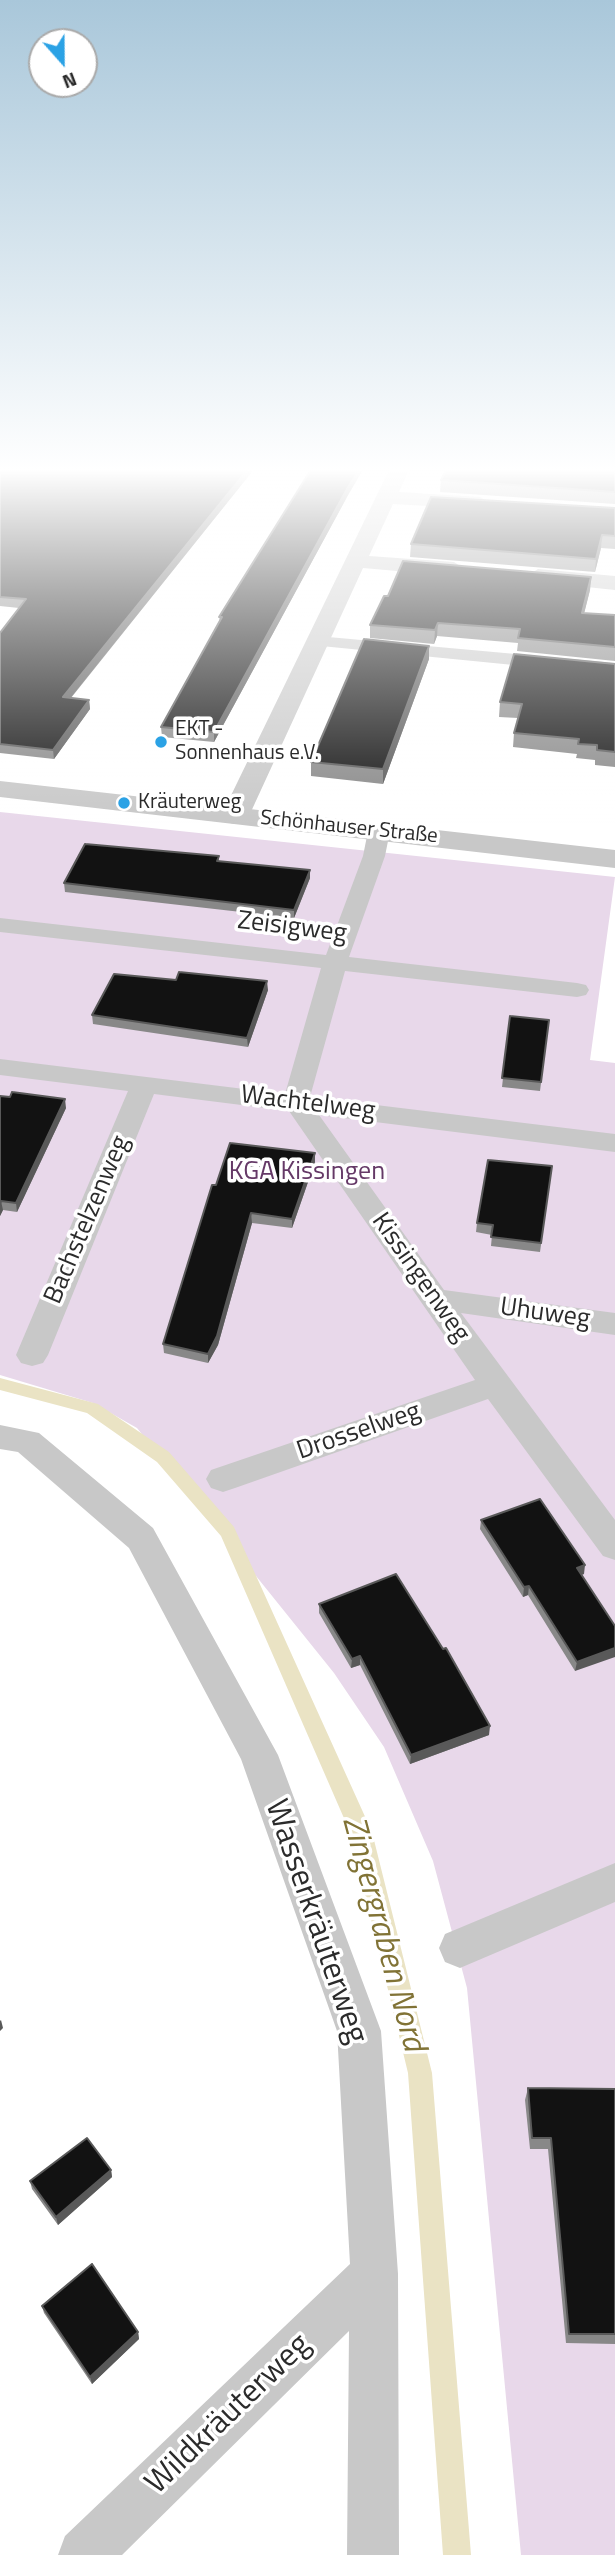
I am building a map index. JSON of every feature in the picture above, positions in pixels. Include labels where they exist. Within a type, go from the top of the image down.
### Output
[{"type":"street","points":[[235,816],[343,587]]},
{"type":"street","name":"Schönhauser Straße","points":[[0,789],[615,859]]},
{"type":"lane","points":[[317,641],[615,669]]},
{"type":"lane","points":[[296,1101],[335,963],[374,856],[379,831]]},
{"type":"lane","name":"Zeisigweg","points":[[0,925],[576,990]]},
{"type":"lane","name":"Wachtelweg","points":[[0,1067],[296,1101],[615,1143]]},
{"type":"lane","name":"Bachstelzenweg","points":[[32,1355],[144,1085]]},
{"type":"lane","name":"Kissingenweg","points":[[296,1101],[495,1385],[615,1546]]},
{"type":"lane","name":"Uhuweg","points":[[434,1299],[615,1324]]},
{"type":"lane","name":"Drosselweg","points":[[223,1479],[495,1385]]},
{"type":"lane","name":"Wasserkräuterweg","points":[[0,1437],[27,1442],[141,1538],[258,1755],[359,2031],[374,2274],[373,2555]]},
{"type":"lane","points":[[460,1948],[615,1882]]},
{"type":"lane","name":"Wildkräuterweg","points":[[84,2555],[374,2274]]},
{"type":"green space","name":"KGA Kissingen","points":[[0,812],[615,877],[590,1060],[615,1063],[615,2555],[521,2555],[467,1988],[433,1861],[384,1747],[334,1673],[137,1428],[93,1403],[0,1375]]},
{"type":"building","points":[[0,587],[152,587],[63,697],[89,700],[53,750],[0,744],[0,633],[26,599],[0,597]]},
{"type":"building","points":[[238,587],[293,587],[214,732],[161,727],[222,617],[219,617]]},
{"type":"building","points":[[392,587],[588,587],[582,613],[615,615],[615,647],[518,638],[520,629],[438,623],[435,630],[370,625],[384,596],[388,596]]},
{"type":"building","points":[[364,639],[429,646],[383,769],[311,762]]},
{"type":"building","points":[[514,654],[615,664],[615,752],[597,750],[597,745],[578,744],[579,739],[514,733],[522,704],[500,702]]},
{"type":"building","points":[[85,844],[219,856],[217,861],[310,870],[294,910],[64,883]]},
{"type":"building","points":[[179,972],[267,981],[247,1038],[92,1015],[114,974],[176,980]]},
{"type":"building","points":[[510,1016],[549,1020],[541,1082],[502,1078]]},
{"type":"building","points":[[12,1092],[65,1099],[16,1203],[1,1201],[0,1204],[0,1096],[10,1097]]},
{"type":"building","points":[[230,1143],[315,1153],[292,1219],[251,1213],[217,1336],[208,1354],[163,1344],[212,1185],[216,1185]]},
{"type":"building","points":[[488,1160],[552,1166],[541,1243],[491,1237],[493,1225],[477,1223]]},
{"type":"building","points":[[540,1499],[585,1565],[577,1568],[615,1626],[615,1648],[577,1662],[529,1586],[524,1587],[481,1520]]},
{"type":"building","points":[[396,1574],[443,1649],[446,1648],[490,1726],[411,1755],[360,1656],[352,1659],[319,1604]]},
{"type":"building","points":[[528,2088],[615,2089],[615,2334],[569,2334],[551,2138],[532,2138]]},
{"type":"building","points":[[87,2138],[111,2170],[56,2217],[30,2181]]},
{"type":"building","points":[[92,2264],[138,2332],[90,2377],[42,2306]]},
{"type":"waterway","name":"Zingergraben Nord","points":[[0,1384],[92,1408],[163,1457],[228,1532],[361,1832],[420,2073],[457,2555]]},
{"type":"place","name":"EKT - Sonnenhaus e.V.","points":[[161,742]]},
{"type":"place","name":"Kräuterweg","points":[[124,803]]}]
